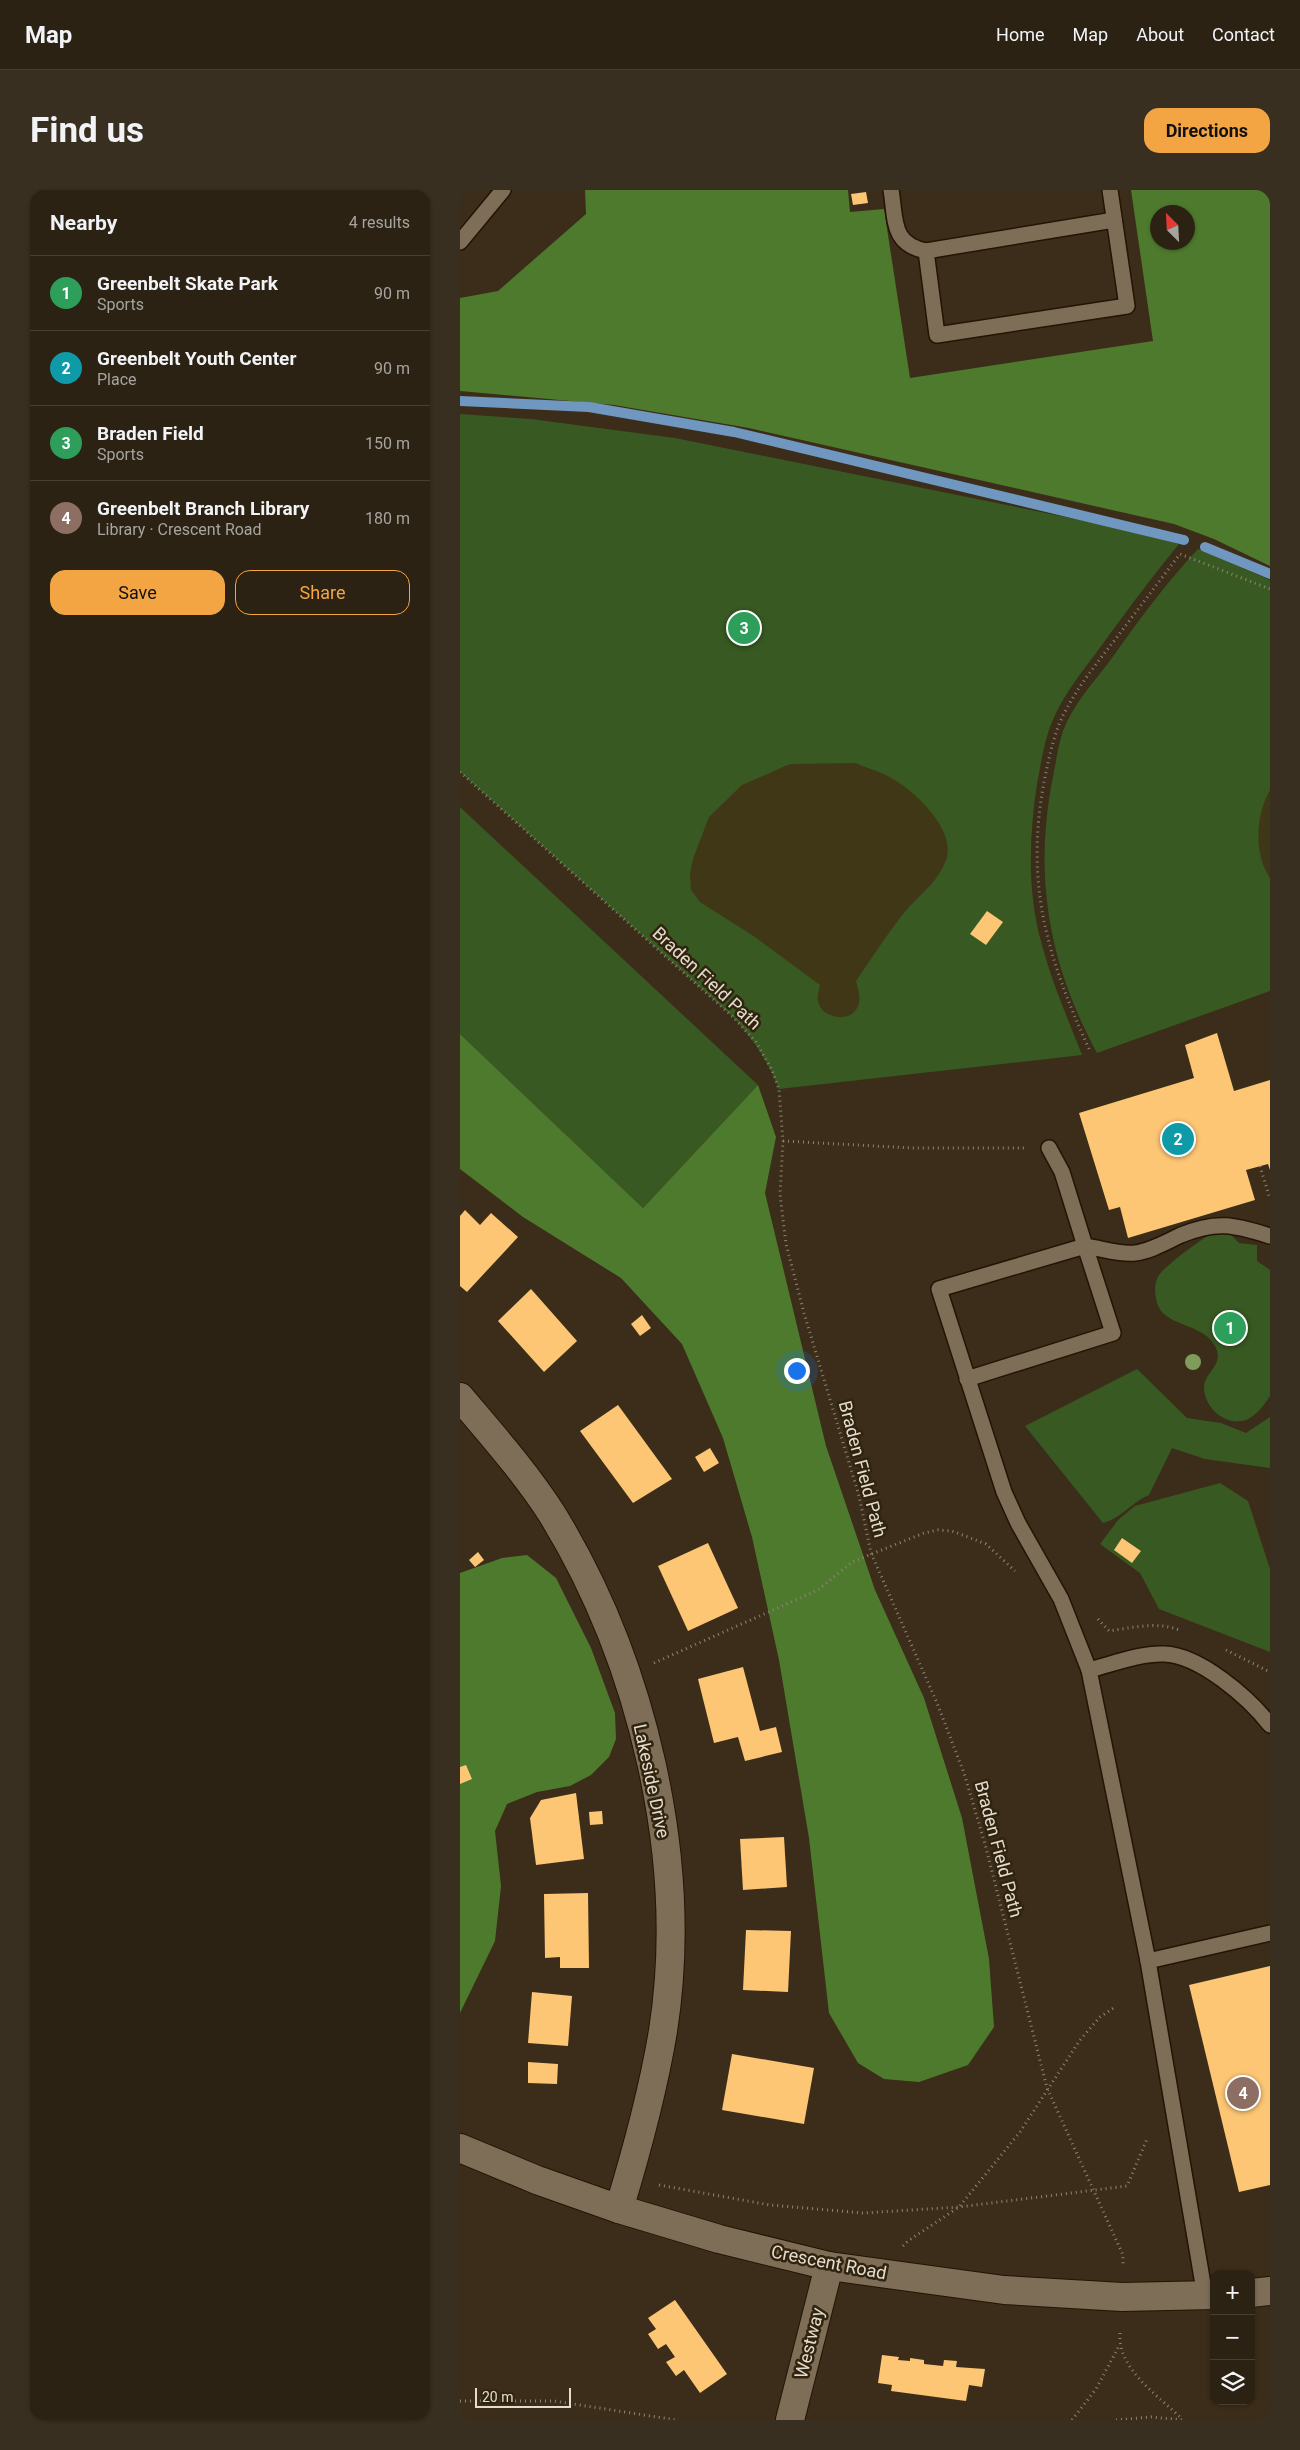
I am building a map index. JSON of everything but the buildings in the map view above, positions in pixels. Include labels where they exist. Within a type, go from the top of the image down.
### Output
[{"type":"street","name":"Lakeside Drive","points":[[460,1397],[517,1464],[551,1514],[577,1560],[627,1674],[661,1808],[670,1876],[671,1945],[663,2029],[646,2113],[619,2209]]},
{"type":"street","name":"Crescent Road","points":[[460,2148],[537,2180],[619,2209],[720,2239],[829,2266],[1004,2290],[1122,2297],[1209,2296]]},
{"type":"street","name":"Westway","points":[[790,2420],[829,2266]]},
{"type":"street","points":[[1255,2293],[1270,2291]]},
{"type":"lane","points":[[460,242],[503,190]]},
{"type":"lane","points":[[891,190],[898,233],[902,241],[914,249],[926,251],[1114,220]]},
{"type":"lane","points":[[926,251],[937,335],[1127,306],[1110,190]]},
{"type":"lane","points":[[967,1379],[1113,1333],[1062,1172],[1049,1148]]},
{"type":"lane","points":[[1209,2296],[1148,1961],[1089,1670],[1061,1598],[1018,1522],[1004,1492],[939,1289],[1085,1246],[1132,1253],[1148,1250],[1182,1235],[1207,1227],[1229,1225],[1270,1236]]},
{"type":"lane","points":[[1089,1670],[1147,1655],[1174,1655],[1195,1663],[1231,1686],[1256,1708],[1270,1725]]},
{"type":"lane","points":[[1148,1961],[1270,1933]]},
{"type":"path","points":[[1089,1049],[1055,967],[1043,925],[1039,891],[1037,849],[1039,812],[1046,773],[1059,726],[1065,711],[1085,680],[1180,554],[1270,589]]},
{"type":"path","name":"Braden Field Path","points":[[460,772],[733,1018],[756,1042],[772,1070],[779,1089],[783,1141],[780,1194],[786,1244],[804,1313],[859,1496],[871,1553],[937,1703],[964,1773],[985,1844],[1047,2088],[1123,2255],[1124,2269]]},
{"type":"path","points":[[783,1141],[912,1148],[1049,1148]]},
{"type":"path","points":[[1260,1166],[1270,1199]]},
{"type":"path","points":[[627,1674],[754,1620],[818,1590],[852,1562],[924,1533],[938,1530],[952,1531],[986,1544],[1016,1572]]},
{"type":"path","points":[[890,2274],[894,2256],[908,2240],[959,2207],[1020,2132],[1080,2040],[1100,2017],[1115,2006]]},
{"type":"path","points":[[659,2185],[770,2205],[863,2213],[959,2207],[1127,2186],[1147,2139]]},
{"type":"path","points":[[1072,2420],[1096,2389],[1119,2346],[1120,2333]]},
{"type":"path","points":[[1119,2346],[1126,2362],[1136,2375],[1183,2420]]},
{"type":"path","points":[[460,2401],[554,2401],[676,2420]]},
{"type":"path","points":[[1266,2420],[1270,2415]]},
{"type":"path","points":[[1116,2420],[1151,2417],[1183,2420]]},
{"type":"green space","points":[[585,190],[848,190],[850,212],[884,209],[910,378],[1153,341],[1131,190],[1270,190],[1270,566],[1214,539],[1174,524],[749,428],[614,405],[460,391],[460,298],[498,291],[586,214]]},
{"type":"green space","points":[[460,414],[531,419],[675,438],[1125,529],[1179,544],[1128,609],[1067,693],[1052,722],[1041,761],[1032,824],[1031,865],[1034,905],[1037,925],[1050,973],[1082,1055],[779,1089],[760,1051],[733,1017],[460,772]]},
{"type":"green space","points":[[1198,549],[1270,580],[1270,991],[1097,1053],[1068,989],[1050,924],[1046,891],[1046,823],[1058,752],[1063,731],[1077,704],[1152,604]]},
{"type":"green space","points":[[460,807],[758,1085],[643,1208],[460,1034]]},
{"type":"green space","points":[[460,1034],[643,1208],[758,1085],[776,1137],[765,1193],[826,1446],[875,1590],[924,1698],[962,1818],[989,1959],[994,2027],[968,2065],[919,2082],[884,2079],[858,2063],[829,2013],[809,1838],[779,1660],[752,1537],[723,1438],[682,1344],[621,1278],[523,1217],[460,1169]]},
{"type":"green space","points":[[1216,1231],[1227,1231],[1239,1243],[1257,1245],[1257,1261],[1270,1270],[1270,1396],[1253,1416],[1246,1420],[1231,1421],[1212,1409],[1205,1395],[1204,1387],[1205,1381],[1218,1358],[1215,1346],[1205,1335],[1164,1314],[1158,1306],[1155,1290],[1157,1279],[1163,1270],[1186,1251]]},
{"type":"green space","points":[[1137,1369],[1187,1418],[1221,1423],[1246,1433],[1270,1417],[1270,1468],[1205,1459],[1172,1448],[1149,1495],[1115,1518],[1103,1523],[1025,1426]]},
{"type":"green space","points":[[1220,1483],[1248,1501],[1270,1569],[1270,1652],[1159,1609],[1140,1573],[1100,1544],[1118,1520],[1135,1506]]},
{"type":"green space","points":[[527,1555],[556,1578],[591,1648],[615,1713],[616,1739],[609,1757],[591,1775],[570,1786],[537,1792],[507,1804],[495,1831],[501,1886],[495,1941],[460,2013],[460,1573],[502,1558]]},
{"type":"sand","points":[[855,763],[889,777],[913,793],[940,825],[946,837],[948,849],[946,860],[939,874],[888,934],[856,981],[859,998],[854,1013],[849,1016],[837,1017],[821,1009],[818,999],[820,985],[755,937],[700,902],[691,890],[690,874],[693,859],[709,817],[742,785],[790,764]]},
{"type":"sand","points":[[1270,790],[1270,878],[1261,858],[1258,834],[1262,810]]},
{"type":"waterway","points":[[460,401],[589,407],[734,432],[1184,540]]},
{"type":"waterway","points":[[1205,547],[1270,574]]},
{"type":"place","name":"Braden Field","points":[[744,628]]},
{"type":"place","name":"Greenbelt Youth Center","points":[[1178,1139]]},
{"type":"place","name":"Greenbelt Skate Park","points":[[1230,1328]]},
{"type":"place","name":"Greenbelt Branch Library","points":[[1243,2093]]}]
